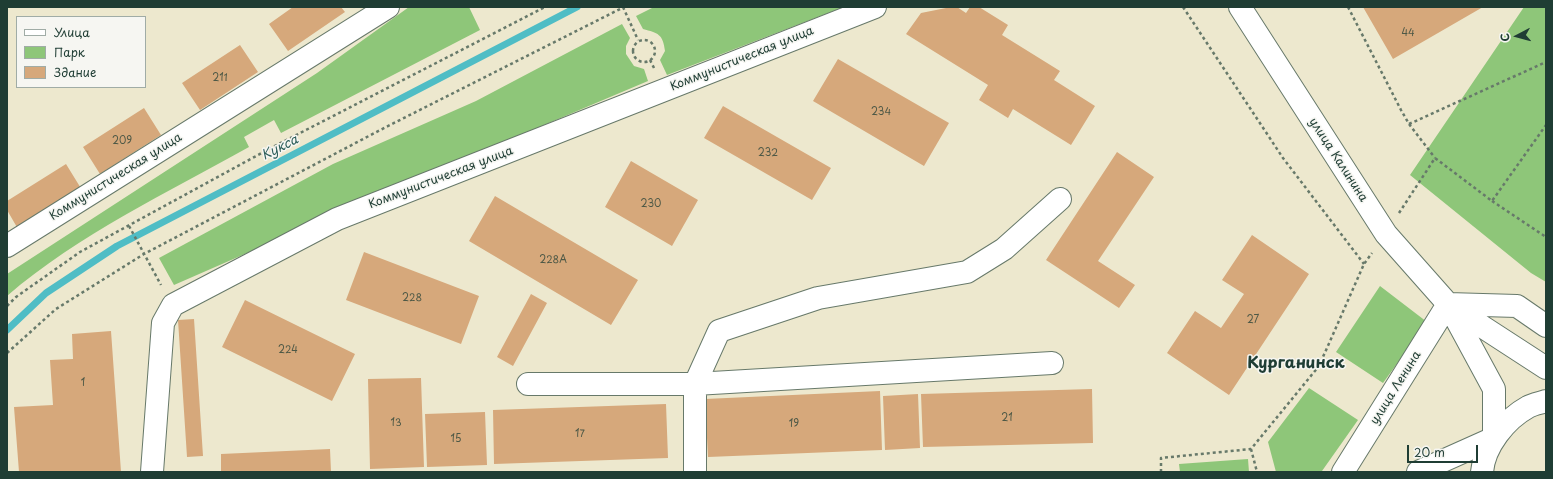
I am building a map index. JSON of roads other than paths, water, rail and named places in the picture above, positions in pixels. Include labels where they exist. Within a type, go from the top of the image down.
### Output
[{"type":"street","name":"Коммунистическая улица","points":[[7,246],[388,7]]},
{"type":"street","name":"Коммунистическая улица","points":[[152,472],[163,323],[173,305],[337,219],[875,7]]},
{"type":"street","name":"улица Калинина","points":[[1240,7],[1386,234],[1448,304],[1494,390],[1494,438]]},
{"type":"street","points":[[695,472],[695,384],[719,331],[818,298],[967,272],[1004,249],[1060,199]]},
{"type":"street","name":"улица Калинина","points":[[1448,304],[1546,368]]},
{"type":"street","points":[[1448,304],[1518,306],[1546,326]]},
{"type":"street","name":"улица Ленина","points":[[1343,472],[1448,304]]},
{"type":"street","points":[[528,384],[695,384],[1052,364]]},
{"type":"street","points":[[1482,472],[1483,465],[1494,438],[1509,420],[1528,407],[1546,401]]},
{"type":"street","points":[[1418,472],[1494,438]]},
{"type":"waterway","name":"Кукса","points":[[7,330],[46,293],[117,246],[577,7]]},
{"type":"district","name":"Курганинск","points":[[1296,364]]}]
